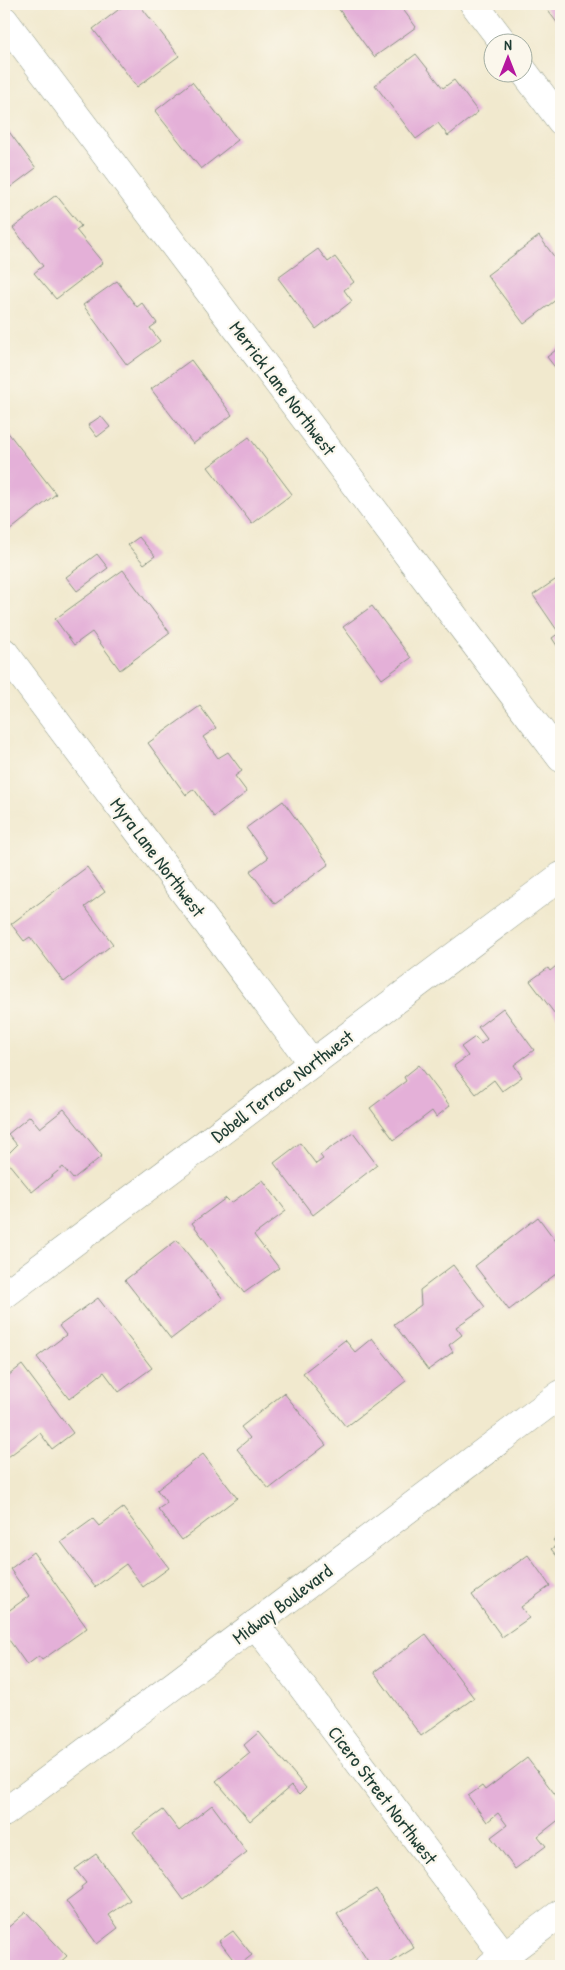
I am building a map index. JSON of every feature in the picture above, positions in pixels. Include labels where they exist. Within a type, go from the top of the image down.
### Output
[{"type":"street","points":[[474,4],[495,32]]},
{"type":"street","name":"Merrick Lane Northwest","points":[[4,20],[561,758]]},
{"type":"street","points":[[532,82],[561,121]]},
{"type":"street","name":"Myra Lane Northwest","points":[[4,652],[312,1063]]},
{"type":"street","name":"Dobell Terrace Northwest","points":[[5,1292],[561,876]]},
{"type":"street","name":"Midway Boulevard","points":[[4,1813],[561,1394]]},
{"type":"street","name":"Cicero Street Northwest","points":[[255,1624],[502,1963]]},
{"type":"street","points":[[502,1963],[561,1913]]},
{"type":"building","points":[[126,4],[139,4],[179,56],[137,87],[93,29]]},
{"type":"building","points":[[335,4],[377,4],[382,11],[391,4],[399,4],[416,27],[374,57]]},
{"type":"building","points":[[543,4],[561,4],[561,28]]},
{"type":"building","points":[[416,54],[443,88],[454,80],[478,112],[448,136],[438,123],[416,139],[375,85]]},
{"type":"building","points":[[192,82],[238,140],[201,169],[155,111]]},
{"type":"building","points":[[4,125],[36,168],[4,192]]},
{"type":"building","points":[[56,195],[81,226],[76,230],[103,263],[56,299],[34,273],[43,266],[13,228]]},
{"type":"building","points":[[539,236],[561,266],[561,296],[524,324],[487,275]]},
{"type":"building","points":[[318,249],[328,262],[335,257],[354,282],[344,290],[352,301],[316,329],[278,278]]},
{"type":"building","points":[[117,281],[137,307],[142,303],[157,323],[150,328],[160,341],[127,365],[83,305]]},
{"type":"building","points":[[561,346],[561,375],[547,357]]},
{"type":"building","points":[[191,360],[232,415],[193,444],[151,389]]},
{"type":"building","points":[[101,416],[110,427],[97,437],[88,425]]},
{"type":"building","points":[[6,430],[56,494],[4,535],[4,432]]},
{"type":"building","points":[[249,437],[292,494],[252,524],[208,467]]},
{"type":"building","points":[[139,537],[155,556],[144,564],[128,545]]},
{"type":"building","points":[[97,554],[108,568],[77,591],[66,577]]},
{"type":"building","points":[[123,570],[170,633],[120,670],[92,632],[74,645],[55,619]]},
{"type":"building","points":[[561,576],[561,652],[552,638],[559,633],[533,595]]},
{"type":"building","points":[[372,606],[411,658],[382,679],[343,627]]},
{"type":"building","points":[[200,706],[216,728],[203,737],[218,758],[228,752],[242,771],[235,776],[247,792],[214,817],[194,789],[186,795],[148,743]]},
{"type":"building","points":[[283,801],[329,864],[275,904],[250,871],[268,858],[246,828]]},
{"type":"building","points":[[87,867],[105,892],[85,907],[113,944],[64,982],[30,937],[24,941],[11,924]]},
{"type":"building","points":[[561,962],[561,1022],[530,981],[548,968],[550,971]]},
{"type":"building","points":[[503,1008],[534,1050],[514,1065],[522,1077],[502,1091],[494,1080],[476,1094],[454,1066],[468,1056],[461,1047],[475,1037],[481,1044],[487,1039],[478,1027]]},
{"type":"building","points":[[419,1065],[450,1106],[436,1117],[432,1111],[394,1140],[370,1108],[406,1081],[404,1077]]},
{"type":"building","points":[[64,1109],[102,1156],[73,1179],[63,1167],[32,1192],[4,1158],[17,1145],[8,1134],[30,1116],[40,1128]]},
{"type":"building","points":[[353,1133],[377,1165],[313,1215],[274,1163],[300,1143],[316,1164],[323,1159],[320,1155]]},
{"type":"building","points":[[263,1180],[286,1211],[254,1235],[279,1268],[244,1293],[192,1223],[226,1198],[231,1203]]},
{"type":"building","points":[[538,1217],[561,1248],[561,1270],[509,1310],[475,1266]]},
{"type":"building","points":[[177,1240],[223,1299],[171,1339],[125,1280]]},
{"type":"building","points":[[453,1265],[485,1307],[456,1327],[462,1335],[449,1345],[453,1352],[428,1370],[394,1324],[421,1305],[420,1290]]},
{"type":"building","points":[[98,1298],[152,1368],[119,1392],[104,1372],[69,1399],[37,1357],[66,1335],[59,1326]]},
{"type":"building","points":[[372,1338],[406,1381],[346,1427],[303,1373],[345,1340],[355,1352]]},
{"type":"building","points":[[22,1365],[73,1433],[52,1449],[40,1433],[4,1460],[4,1379]]},
{"type":"building","points":[[284,1393],[326,1445],[269,1489],[237,1449],[250,1438],[241,1427]]},
{"type":"building","points":[[203,1454],[237,1498],[182,1540],[158,1509],[167,1503],[157,1490]]},
{"type":"building","points":[[123,1508],[169,1568],[143,1587],[126,1564],[95,1587],[61,1542],[93,1519],[99,1526]]},
{"type":"building","points":[[561,1534],[561,1561],[551,1549],[557,1545],[553,1540]]},
{"type":"building","points":[[33,1552],[87,1628],[42,1660],[39,1656],[27,1665],[4,1633],[4,1614],[29,1596],[10,1569]]},
{"type":"building","points":[[528,1555],[550,1586],[521,1607],[529,1618],[502,1637],[472,1595]]},
{"type":"building","points":[[426,1634],[474,1698],[421,1736],[374,1672]]},
{"type":"building","points":[[259,1732],[306,1788],[299,1795],[291,1786],[250,1821],[216,1781],[250,1753],[244,1745]]},
{"type":"building","points":[[527,1758],[561,1802],[561,1818],[538,1836],[546,1846],[515,1869],[491,1837],[507,1825],[498,1813],[487,1822],[468,1796],[482,1786],[485,1790]]},
{"type":"building","points":[[212,1805],[247,1852],[184,1900],[133,1832],[163,1810],[179,1831]]},
{"type":"building","points":[[96,1854],[130,1900],[109,1915],[118,1928],[97,1944],[66,1901],[82,1889],[81,1887],[86,1883],[75,1869]]},
{"type":"building","points":[[376,1889],[414,1948],[385,1966],[371,1966],[337,1914]]},
{"type":"building","points":[[26,1912],[67,1956],[56,1966],[4,1966],[4,1945],[7,1942],[4,1938],[4,1931]]},
{"type":"building","points":[[233,1931],[252,1955],[238,1966],[219,1941]]}]
